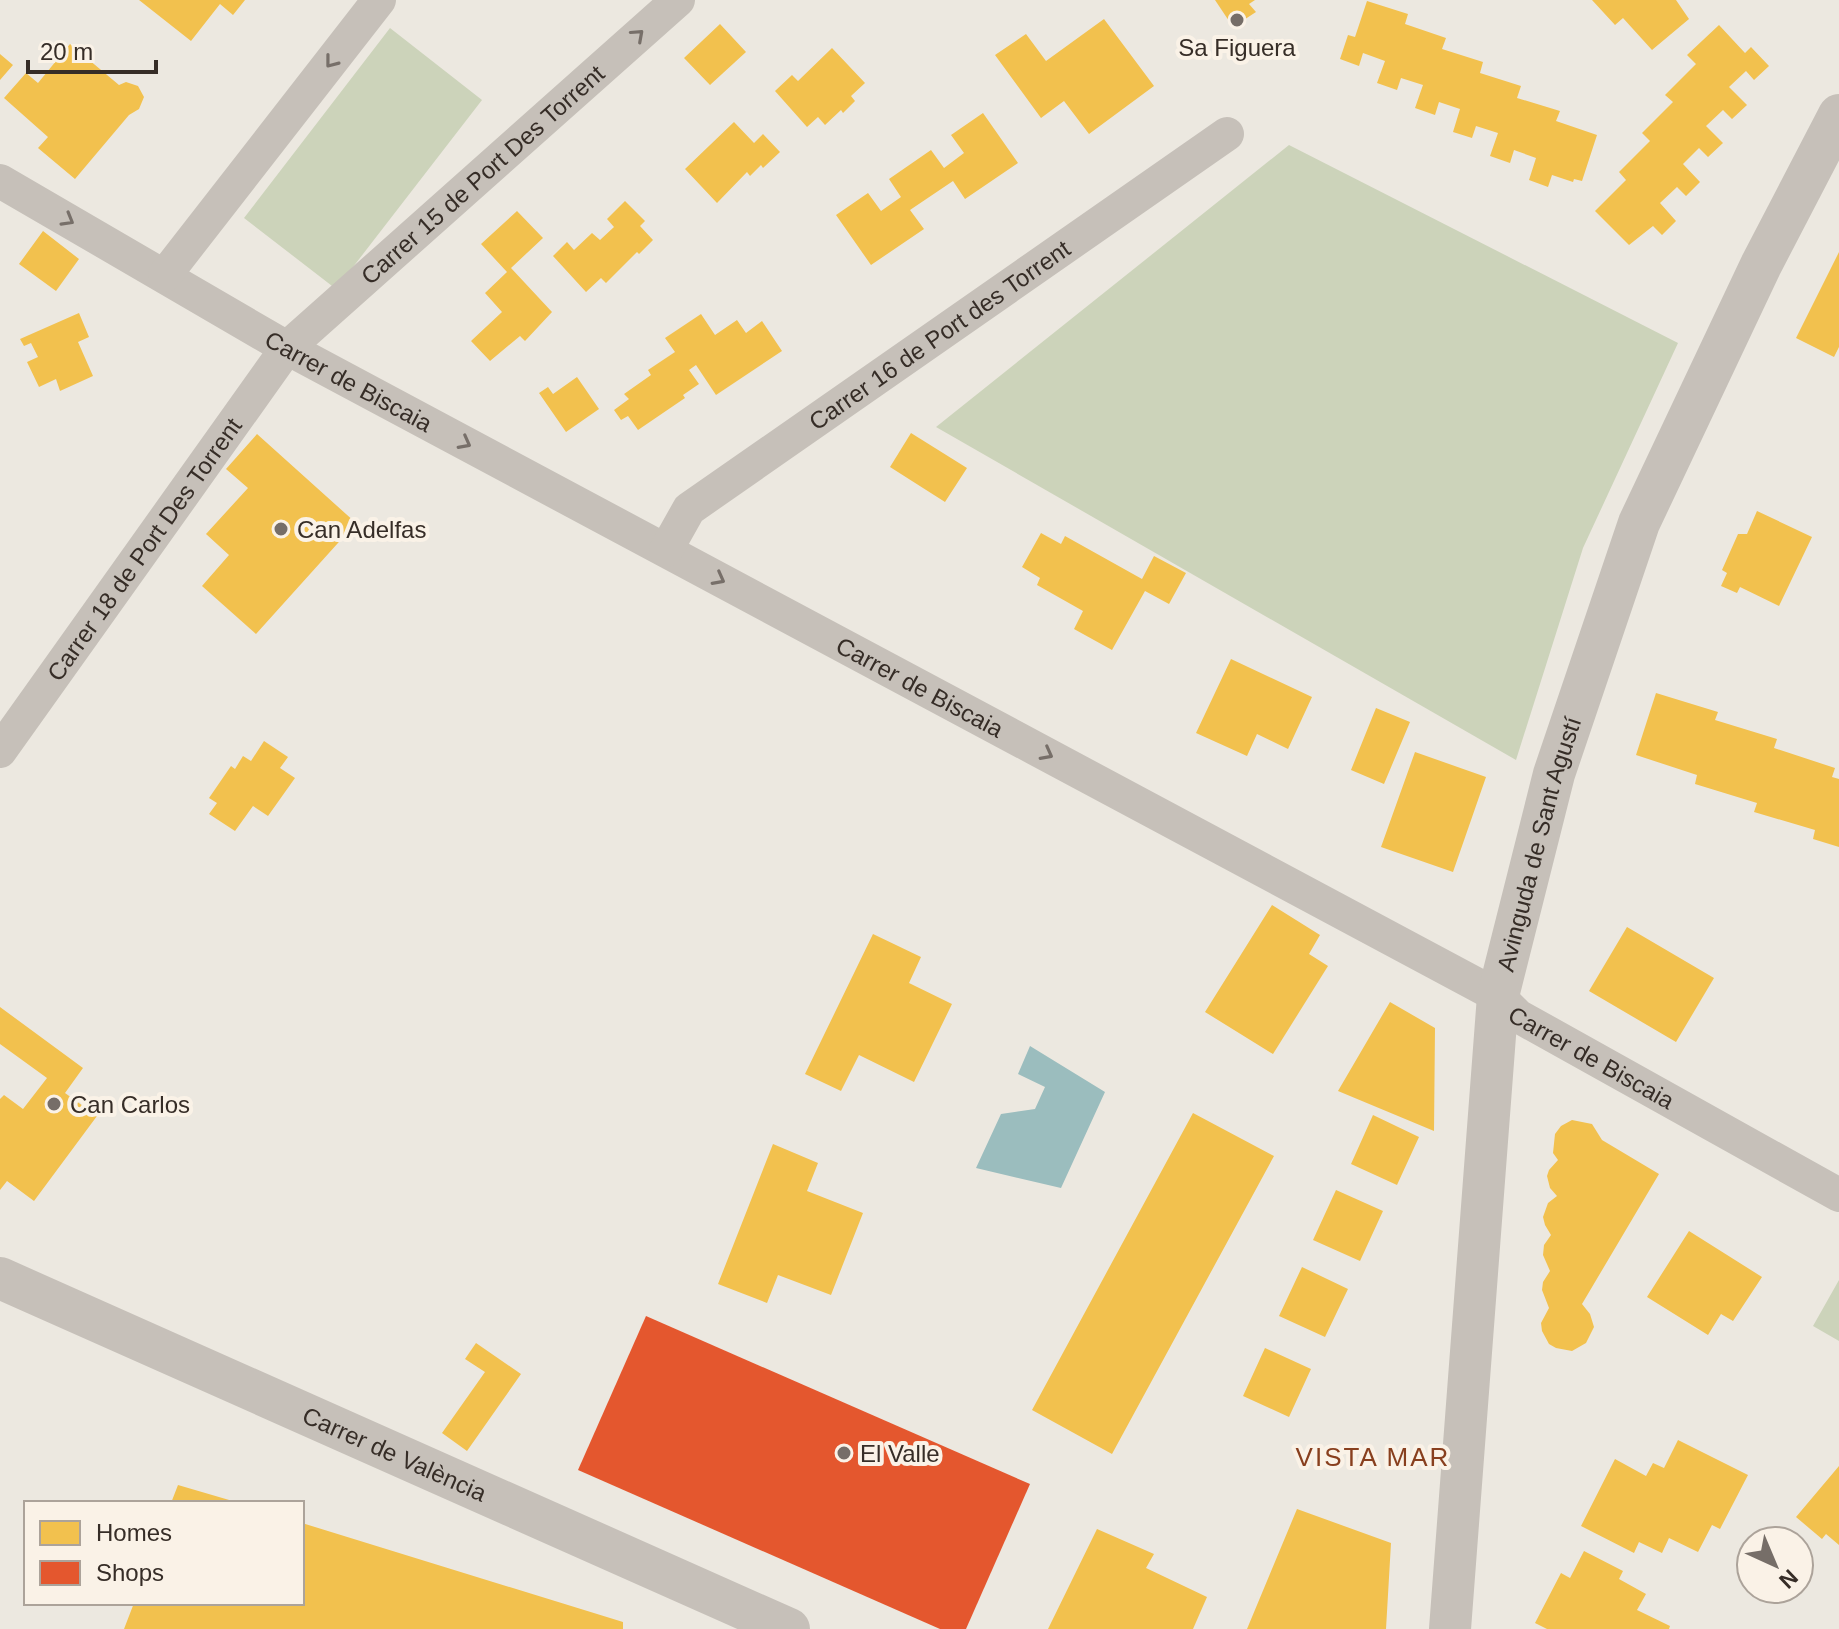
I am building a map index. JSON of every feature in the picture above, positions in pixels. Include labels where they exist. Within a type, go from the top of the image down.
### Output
[{"type":"street","points":[[165,275],[379,0]]},
{"type":"street","name":"Carrer 15 de Port Des Torrent","points":[[287,348],[678,0]]},
{"type":"street","name":"Avinguda de Sant Agustí","points":[[1450,1629],[1498,996],[1554,774],[1639,523],[1761,265],[1839,115]]},
{"type":"street","name":"Carrer 16 de Port des Torrent","points":[[666,550],[689,509],[1227,134]]},
{"type":"street","name":"Carrer de Biscaia","points":[[0,181],[287,348],[1498,996],[1518,1016],[1839,1195]]},
{"type":"street","name":"Carrer 18 de Port Des Torrent","points":[[0,751],[287,348]]},
{"type":"street","name":"Carrer de València","points":[[0,1278],[789,1629]]},
{"type":"green space","points":[[390,28],[482,100],[336,289],[244,218]]},
{"type":"green space","points":[[1289,145],[1678,343],[1583,548],[1516,760],[936,427]]},
{"type":"green space","points":[[1839,1280],[1839,1341],[1813,1326]]},
{"type":"water","points":[[1030,1046],[1105,1092],[1061,1188],[976,1168],[1001,1114],[1035,1109],[1045,1087],[1018,1074]]},
{"type":"building: Homes","points":[[139,0],[245,0],[233,15],[220,4],[191,41]]},
{"type":"building: Homes","name":"Sa Figuera","points":[[1215,0],[1255,0],[1249,4],[1256,12],[1233,27]]},
{"type":"building: Homes","points":[[1592,0],[1676,0],[1689,19],[1652,50],[1623,18],[1615,25]]},
{"type":"building: Homes","points":[[1367,1],[1408,14],[1405,24],[1446,38],[1442,49],[1483,62],[1480,73],[1521,86],[1517,98],[1560,111],[1556,121],[1597,135],[1582,181],[1574,179],[1573,182],[1552,175],[1548,187],[1529,180],[1536,158],[1514,150],[1510,163],[1490,156],[1498,133],[1476,126],[1472,138],[1453,132],[1460,109],[1439,102],[1435,115],[1415,108],[1423,85],[1401,78],[1397,90],[1377,83],[1385,61],[1363,53],[1359,66],[1340,59],[1348,35],[1355,37]]},
{"type":"building: Homes","points":[[1104,19],[1154,86],[1089,134],[1064,101],[1041,118],[995,55],[1026,34],[1046,61]]},
{"type":"building: Homes","points":[[720,24],[746,52],[710,85],[684,58]]},
{"type":"building: Homes","points":[[1719,25],[1745,53],[1751,47],[1769,66],[1754,80],[1746,71],[1729,87],[1747,105],[1732,119],[1723,110],[1706,126],[1723,143],[1708,157],[1699,148],[1683,164],[1700,182],[1686,196],[1677,187],[1660,203],[1676,221],[1662,235],[1653,226],[1629,245],[1595,211],[1626,180],[1619,172],[1650,141],[1642,133],[1673,102],[1665,95],[1696,64],[1687,55]]},
{"type":"building: Homes","points":[[70,44],[119,85],[126,82],[138,86],[144,97],[139,109],[129,115],[75,179],[38,148],[48,137],[4,98],[26,73],[38,83]]},
{"type":"building: Homes","points":[[832,48],[865,83],[851,96],[855,101],[843,113],[841,110],[825,125],[818,117],[807,127],[775,91],[792,75],[798,81]]},
{"type":"building: Homes","points":[[0,54],[13,65],[0,80]]},
{"type":"building: Homes","points":[[983,113],[1018,163],[965,199],[953,181],[910,210],[924,229],[871,265],[836,215],[868,193],[881,211],[901,197],[889,179],[931,150],[944,168],[964,153],[951,135]]},
{"type":"building: Homes","points":[[734,122],[754,143],[763,134],[780,152],[750,176],[747,172],[717,203],[685,169]]},
{"type":"building: Homes","points":[[625,201],[645,221],[640,226],[653,240],[606,283],[601,278],[586,292],[553,256],[567,242],[574,250],[592,233],[600,240],[614,227],[607,219]]},
{"type":"building: Homes","points":[[517,211],[543,238],[511,268],[552,312],[525,341],[520,336],[490,361],[471,341],[502,312],[485,293],[507,272],[481,244]]},
{"type":"building: Homes","points":[[43,231],[79,259],[56,291],[19,264]]},
{"type":"building: Homes","points":[[1839,252],[1839,347],[1834,357],[1796,338]]},
{"type":"building: Homes","points":[[79,313],[89,337],[78,342],[93,376],[60,391],[56,379],[39,387],[27,362],[38,357],[31,343],[24,346],[20,339]]},
{"type":"building: Homes","points":[[701,314],[715,335],[737,320],[746,333],[762,321],[782,351],[716,395],[696,365],[689,370],[699,384],[683,395],[685,398],[638,430],[628,416],[621,420],[614,410],[629,399],[624,394],[651,375],[648,370],[675,352],[665,338]]},
{"type":"building: Homes","points":[[577,377],[599,409],[566,432],[539,393],[548,387],[553,394]]},
{"type":"building: Homes","points":[[911,433],[967,468],[945,502],[890,467]]},
{"type":"building: Homes","name":"Can Adelfas","points":[[257,434],[356,523],[256,634],[202,586],[229,555],[206,534],[248,488],[226,469]]},
{"type":"building: Homes","points":[[1757,511],[1812,537],[1779,606],[1740,587],[1737,593],[1721,586],[1727,573],[1722,570],[1738,534],[1747,534]]},
{"type":"building: Homes","points":[[1041,533],[1061,544],[1065,536],[1142,579],[1154,556],[1186,573],[1169,604],[1145,591],[1112,650],[1074,629],[1083,611],[1037,585],[1040,578],[1022,567]]},
{"type":"building: Homes","points":[[1231,659],[1312,697],[1288,749],[1257,734],[1247,756],[1196,733]]},
{"type":"building: Homes","points":[[1656,693],[1718,712],[1715,720],[1777,739],[1774,748],[1835,768],[1832,777],[1839,779],[1839,847],[1813,839],[1815,830],[1754,812],[1757,803],[1695,784],[1697,775],[1636,755]]},
{"type":"building: Homes","points":[[1376,708],[1410,722],[1384,784],[1351,770]]},
{"type":"building: Homes","points":[[264,741],[288,757],[280,768],[295,778],[268,816],[253,806],[235,831],[209,814],[217,803],[209,798],[231,766],[235,769],[243,756],[251,761]]},
{"type":"building: Homes","points":[[1415,752],[1486,777],[1453,872],[1381,847]]},
{"type":"building: Homes","points":[[1272,905],[1320,935],[1309,954],[1328,966],[1273,1054],[1205,1012]]},
{"type":"building: Homes","points":[[1627,927],[1714,978],[1676,1042],[1589,991]]},
{"type":"building: Homes","points":[[873,934],[921,957],[909,983],[952,1004],[914,1082],[859,1055],[841,1091],[805,1074]]},
{"type":"building: Homes","points":[[1390,1002],[1435,1028],[1434,1131],[1338,1091]]},
{"type":"building: Homes","name":"Can Carlos","points":[[0,1007],[83,1068],[65,1093],[97,1116],[34,1201],[7,1181],[0,1190],[0,1099],[4,1095],[23,1109],[47,1078],[0,1044]]},
{"type":"building: Homes","points":[[1193,1113],[1274,1156],[1112,1454],[1032,1410]]},
{"type":"building: Homes","points":[[1373,1115],[1419,1137],[1397,1185],[1351,1164]]},
{"type":"building: Homes","points":[[1572,1120],[1592,1124],[1602,1140],[1659,1174],[1582,1304],[1590,1314],[1594,1327],[1586,1343],[1572,1351],[1549,1344],[1541,1323],[1549,1308],[1542,1290],[1550,1271],[1543,1255],[1544,1245],[1551,1235],[1543,1217],[1548,1203],[1557,1196],[1550,1188],[1547,1176],[1558,1160],[1553,1153],[1555,1134]]},
{"type":"building: Homes","points":[[773,1144],[818,1163],[807,1191],[863,1213],[831,1295],[778,1275],[767,1303],[718,1284]]},
{"type":"building: Homes","points":[[1336,1190],[1383,1211],[1360,1261],[1313,1240]]},
{"type":"building: Homes","points":[[1689,1231],[1762,1277],[1733,1321],[1721,1314],[1708,1335],[1647,1297]]},
{"type":"building: Homes","points":[[1302,1267],[1348,1289],[1325,1337],[1279,1316]]},
{"type":"building: Homes","points":[[476,1343],[521,1374],[467,1451],[442,1433],[485,1372],[465,1359]]},
{"type":"building: Homes","points":[[1265,1348],[1311,1369],[1289,1417],[1243,1396]]},
{"type":"building: Homes","points":[[1678,1440],[1748,1475],[1720,1529],[1712,1525],[1698,1552],[1669,1538],[1662,1553],[1639,1542],[1634,1553],[1581,1526],[1615,1459],[1646,1476],[1653,1463],[1664,1468]]},
{"type":"building: Homes","points":[[1839,1466],[1839,1545],[1826,1534],[1822,1539],[1815,1533],[1815,1525],[1805,1525],[1796,1517]]},
{"type":"building: Homes","points":[[178,1485],[233,1501],[172,1501]]},
{"type":"building: Homes","points":[[1297,1509],[1391,1543],[1386,1629],[1247,1629]]},
{"type":"building: Homes","points":[[304,1524],[623,1622],[623,1629],[124,1629],[133,1605],[304,1605]]},
{"type":"building: Homes","points":[[1097,1529],[1154,1554],[1146,1568],[1207,1597],[1193,1629],[1048,1629]]},
{"type":"building: Homes","points":[[1584,1551],[1623,1571],[1619,1579],[1646,1594],[1637,1610],[1670,1626],[1669,1629],[1547,1629],[1535,1623],[1561,1573],[1570,1578]]},
{"type":"building: Shops","points":[[646,1316],[1030,1484],[966,1629],[940,1629],[578,1470]]},
{"type":"place","name":"Sa Figuera","points":[[1237,20]]},
{"type":"place","name":"Can Adelfas","points":[[281,529]]},
{"type":"place","name":"Can Carlos","points":[[54,1104]]},
{"type":"place","name":"El Valle","points":[[844,1453]]},
{"type":"district","name":"VISTA MAR","points":[[1373,1457]]}]
